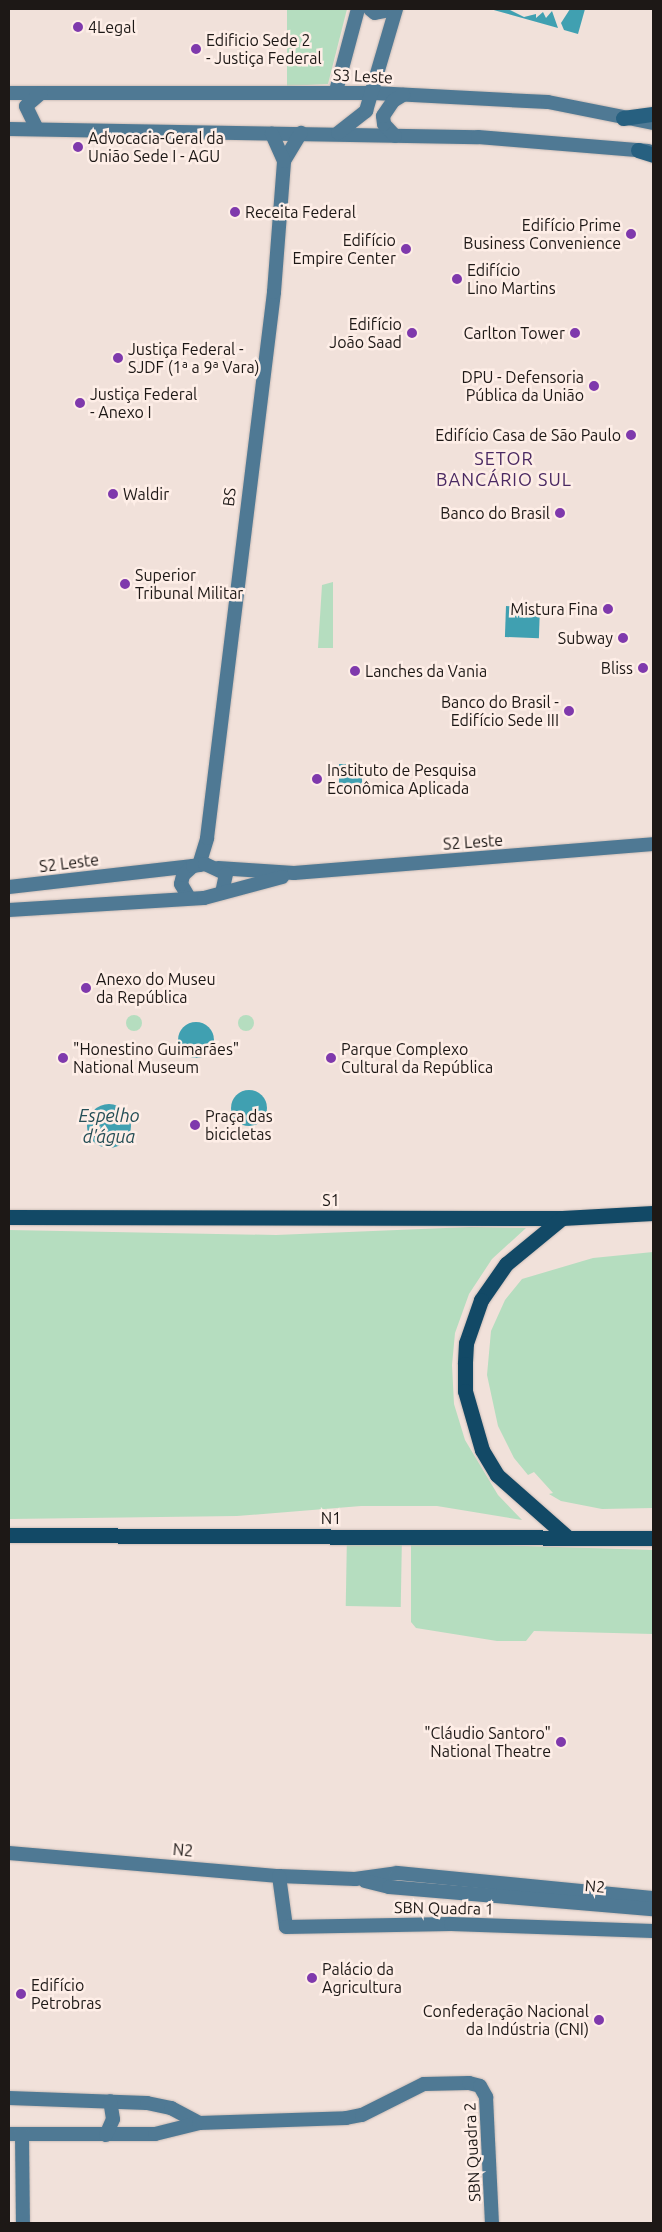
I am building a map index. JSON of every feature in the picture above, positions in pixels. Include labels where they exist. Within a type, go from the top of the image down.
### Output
[{"type":"highway","name":"S1","points":[[9,1217],[562,1218],[653,1213]]},
{"type":"highway","points":[[562,1218],[506,1264],[481,1300],[466,1343],[465,1390],[482,1450],[497,1475],[566,1536]]},
{"type":"highway","name":"N1","points":[[9,1535],[566,1536],[653,1538]]},
{"type":"main road","points":[[336,91],[358,9]]},
{"type":"main road","points":[[338,133],[360,118],[374,93],[396,9],[375,13],[370,9]]},
{"type":"main road","name":"S3 Leste","points":[[9,93],[336,91],[548,102],[653,123]]},
{"type":"main road","points":[[37,129],[26,106],[41,93]]},
{"type":"main road","points":[[395,136],[384,124],[383,116],[393,101],[403,95]]},
{"type":"main road","points":[[623,118],[653,114]]},
{"type":"main road","points":[[9,129],[272,134],[338,133],[580,143],[653,151]]},
{"type":"main road","name":"BS","points":[[188,896],[181,879],[205,866],[274,292],[284,162],[272,134]]},
{"type":"main road","name":"BS","points":[[284,162],[302,134]]},
{"type":"main road","points":[[638,150],[653,155]]},
{"type":"main road","name":"S2 Leste","points":[[9,888],[205,866],[294,873],[653,844]]},
{"type":"main road","points":[[205,866],[228,881],[222,893]]},
{"type":"main road","name":"S2 Leste","points":[[188,896],[222,893],[294,873]]},
{"type":"main road","points":[[9,910],[188,896]]},
{"type":"main road","name":"N2","points":[[9,1852],[279,1876],[355,1879],[397,1873],[463,1881],[653,1898]]},
{"type":"main road","name":"SBN Quadra 1","points":[[279,1876],[286,1927],[477,1925],[653,1931]]},
{"type":"main road","name":"N2","points":[[355,1879],[389,1888],[548,1899],[653,1909]]},
{"type":"main road","points":[[463,1881],[470,1888],[505,1896]]},
{"type":"main road","points":[[548,1899],[615,1900],[624,1895]]},
{"type":"main road","name":"SBN Quadra 2","points":[[198,2122],[362,2115],[424,2084],[480,2086],[486,2097],[492,2223]]},
{"type":"main road","points":[[9,2098],[110,2101],[171,2108],[198,2122]]},
{"type":"main road","points":[[106,2135],[113,2119],[110,2101]]},
{"type":"main road","points":[[22,2223],[15,2134],[155,2134],[198,2122]]},
{"type":"green space","points":[[287,9],[347,9],[328,84],[287,86]]},
{"type":"green space","points":[[333,582],[333,648],[318,648],[322,585]]},
{"type":"green space","points":[[134,1015],[140,1017],[142,1023],[140,1029],[134,1031],[128,1029],[126,1023],[128,1017]]},
{"type":"green space","points":[[246,1015],[252,1017],[254,1023],[252,1029],[246,1031],[240,1029],[238,1023],[240,1017]]},
{"type":"green space","points":[[470,1227],[526,1228],[492,1259],[469,1294],[455,1333],[452,1365],[454,1404],[465,1440],[498,1495],[522,1520],[437,1506],[361,1506],[237,1516],[9,1519],[9,1230],[276,1235]]},
{"type":"green space","points":[[653,1252],[653,1508],[602,1509],[561,1501],[549,1494],[553,1493],[534,1472],[528,1475],[514,1458],[498,1426],[487,1375],[491,1331],[505,1300],[522,1279],[593,1258]]},
{"type":"green space","points":[[347,1533],[402,1534],[401,1607],[346,1606]]},
{"type":"green space","points":[[417,1534],[492,1545],[653,1550],[653,1634],[534,1631],[526,1641],[497,1641],[416,1628],[411,1622],[411,1538]]},
{"type":"water","points":[[490,9],[508,9],[524,17],[536,14],[536,18],[543,12],[546,18],[552,11],[558,28]]},
{"type":"water","points":[[570,9],[585,9],[578,34],[564,30],[561,23]]},
{"type":"water","points":[[506,606],[540,607],[539,638],[505,637]]},
{"type":"water","points":[[339,764],[362,764],[362,787],[339,787]]},
{"type":"water","points":[[196,1022],[208,1028],[214,1040],[208,1052],[196,1058],[184,1052],[178,1040],[184,1028]]},
{"type":"water","points":[[249,1090],[262,1095],[267,1108],[262,1121],[249,1126],[236,1121],[231,1108],[236,1095]]},
{"type":"water","name":"Espelho d'água","points":[[109,1104],[121,1108],[127,1114],[131,1126],[127,1138],[121,1144],[109,1148],[97,1144],[91,1138],[87,1126],[91,1114],[97,1108]]},
{"type":"place","name":"4Legal","points":[[78,27]]},
{"type":"place","name":"Edificio Sede 2 - Justiça Federal","points":[[196,49]]},
{"type":"place","name":"Advocacia-Geral da União Sede I - AGU","points":[[78,147]]},
{"type":"place","name":"Receita Federal","points":[[235,212]]},
{"type":"place","name":"Edifício Prime Business Convenience","points":[[631,234]]},
{"type":"place","name":"Edifício Empire Center","points":[[406,249]]},
{"type":"place","name":"Edifício Lino Martins","points":[[457,279]]},
{"type":"place","name":"Edifício João Saad","points":[[412,333]]},
{"type":"place","name":"Carlton Tower","points":[[575,333]]},
{"type":"place","name":"Justiça Federal - SJDF (1ª a 9ª Vara)","points":[[118,358]]},
{"type":"place","name":"DPU - Defensoria Pública da União","points":[[594,386]]},
{"type":"place","name":"Justiça Federal - Anexo I","points":[[80,403]]},
{"type":"place","name":"Edifício Casa de São Paulo","points":[[631,435]]},
{"type":"place","name":"Waldir","points":[[113,494]]},
{"type":"place","name":"Banco do Brasil","points":[[560,513]]},
{"type":"place","name":"Superior Tribunal Militar","points":[[125,584]]},
{"type":"place","name":"Mistura Fina","points":[[608,609]]},
{"type":"place","name":"Subway","points":[[623,638]]},
{"type":"place","name":"Bliss","points":[[643,668]]},
{"type":"place","name":"Lanches da Vania","points":[[355,671]]},
{"type":"place","name":"Banco do Brasil - Edifício Sede III","points":[[569,711]]},
{"type":"place","name":"Instituto de Pesquisa Econômica Aplicada","points":[[317,779]]},
{"type":"place","name":"Anexo do Museu da República","points":[[86,988]]},
{"type":"place","name":"\"Honestino Guimarães\" National Museum","points":[[63,1058]]},
{"type":"place","name":"Parque Complexo Cultural da República","points":[[331,1058]]},
{"type":"place","name":"Praça das bicicletas","points":[[195,1125]]},
{"type":"place","name":"\"Cláudio Santoro\" National Theatre","points":[[561,1742]]},
{"type":"place","name":"Palácio da Agricultura","points":[[312,1978]]},
{"type":"place","name":"Edifício Petrobras","points":[[21,1994]]},
{"type":"place","name":"Confederação Nacional da Indústria (CNI)","points":[[599,2020]]},
{"type":"district","name":"SETOR BANCÁRIO SUL","points":[[504,469]]}]
